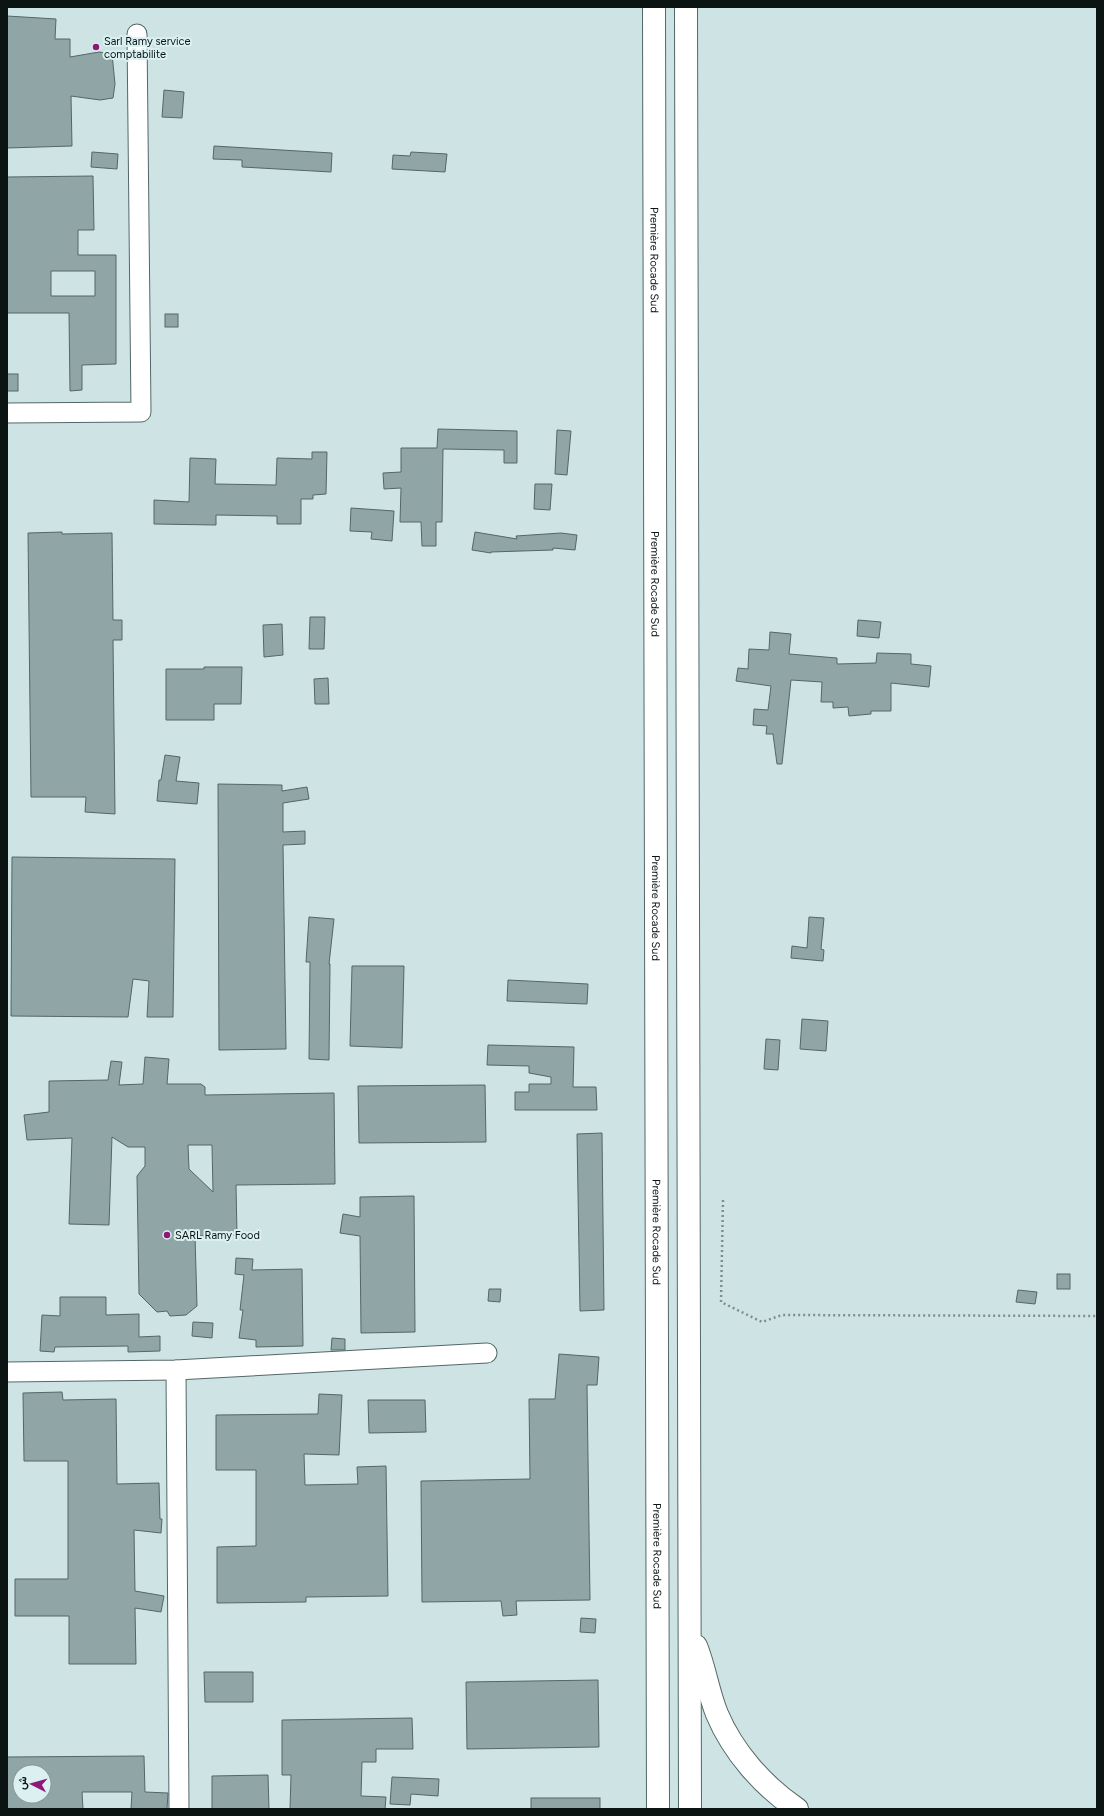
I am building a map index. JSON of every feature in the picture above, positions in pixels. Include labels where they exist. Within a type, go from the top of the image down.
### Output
[{"type":"highway","name":"Première Rocade Sud","points":[[654,7],[659,1714],[658,1809]]},
{"type":"highway","points":[[686,7],[690,1809]]},
{"type":"highway","points":[[690,1633],[700,1657],[717,1713],[728,1734],[761,1779],[783,1799],[797,1809]]},
{"type":"street","points":[[7,413],[142,412],[137,34]]},
{"type":"street","points":[[7,1372],[176,1370],[487,1353]]},
{"type":"street","points":[[176,1370],[179,1809]]},
{"type":"path","points":[[723,1200],[721,1302],[762,1322],[782,1315],[1097,1316]]},
{"type":"building","points":[[7,16],[56,19],[55,39],[70,39],[70,57],[99,52],[112,54],[115,84],[113,98],[100,100],[71,96],[72,146],[7,148]]},
{"type":"building","points":[[164,90],[184,92],[182,118],[162,117]]},
{"type":"building","points":[[214,146],[332,153],[331,172],[242,167],[242,160],[213,159]]},
{"type":"building","points":[[92,152],[118,154],[117,169],[91,167]]},
{"type":"building","points":[[411,152],[447,154],[445,172],[392,169],[393,155],[410,156]]},
{"type":"building","points":[[93,176],[94,230],[78,230],[78,255],[116,255],[116,364],[82,365],[82,390],[70,391],[69,313],[7,313],[7,177]],"holes":[[[51,271],[95,271],[95,296],[51,296]]]},
{"type":"building","points":[[165,314],[178,314],[178,327],[165,327]]},
{"type":"building","points":[[7,374],[18,374],[18,391],[7,391]]},
{"type":"building","points":[[438,429],[517,431],[517,463],[504,463],[504,450],[443,449],[442,522],[436,522],[436,546],[422,546],[421,522],[400,522],[401,488],[384,489],[383,473],[401,472],[401,448],[437,448]]},
{"type":"building","points":[[557,430],[571,431],[567,475],[555,474]]},
{"type":"building","points":[[312,452],[327,452],[326,494],[313,495],[313,499],[301,499],[301,524],[277,524],[277,516],[216,515],[216,525],[154,524],[154,500],[189,502],[190,458],[216,459],[215,484],[276,485],[277,458],[312,459]]},
{"type":"building","points":[[535,484],[552,484],[550,510],[534,509]]},
{"type":"building","points":[[351,508],[394,511],[392,541],[371,539],[372,532],[350,531]]},
{"type":"building","points":[[62,532],[62,534],[112,533],[113,620],[122,620],[122,640],[113,640],[115,814],[85,812],[86,797],[31,797],[28,533]]},
{"type":"building","points":[[475,532],[517,539],[516,536],[561,533],[577,535],[575,550],[553,548],[553,550],[491,553],[472,550]]},
{"type":"building","points":[[310,617],[325,617],[324,649],[309,649]]},
{"type":"building","points":[[858,620],[881,622],[879,638],[857,636]]},
{"type":"building","points":[[282,624],[283,655],[264,657],[263,625]]},
{"type":"building","points":[[770,632],[791,634],[789,654],[837,658],[837,664],[876,663],[877,653],[911,654],[911,664],[931,666],[929,687],[891,683],[891,711],[871,711],[871,714],[849,716],[848,707],[833,708],[833,702],[821,702],[822,682],[791,680],[782,764],[777,764],[773,734],[766,734],[767,726],[753,725],[754,709],[768,710],[771,686],[736,681],[738,668],[748,669],[749,649],[769,650]]},
{"type":"building","points":[[204,667],[242,667],[241,704],[214,704],[214,720],[166,720],[166,669],[204,669]]},
{"type":"building","points":[[328,678],[329,704],[315,704],[314,679]]},
{"type":"building","points":[[165,755],[180,757],[176,781],[199,783],[197,804],[157,801],[159,780],[161,780]]},
{"type":"building","points":[[218,784],[282,785],[282,791],[307,787],[309,799],[283,803],[283,832],[305,831],[305,844],[283,845],[286,1049],[219,1050]]},
{"type":"building","points":[[12,857],[175,859],[173,1017],[147,1017],[149,981],[133,979],[128,1017],[11,1016]]},
{"type":"building","points":[[309,917],[334,919],[329,964],[329,1060],[309,1059],[310,962],[306,962]]},
{"type":"building","points":[[809,917],[824,918],[821,949],[824,950],[823,961],[791,958],[792,946],[807,948]]},
{"type":"building","points":[[352,966],[404,966],[402,1048],[350,1046]]},
{"type":"building","points":[[508,980],[588,984],[587,1004],[507,1001]]},
{"type":"building","points":[[802,1019],[828,1021],[826,1051],[800,1049]]},
{"type":"building","points":[[766,1039],[780,1040],[778,1070],[764,1069]]},
{"type":"building","points":[[488,1045],[574,1047],[573,1087],[596,1087],[597,1110],[515,1110],[515,1092],[529,1092],[529,1084],[551,1084],[551,1077],[529,1073],[529,1066],[487,1065]]},
{"type":"building","points":[[145,1057],[169,1059],[167,1084],[201,1084],[205,1087],[205,1095],[334,1093],[335,1184],[236,1185],[237,1235],[195,1236],[197,1306],[186,1315],[170,1316],[167,1311],[157,1312],[139,1294],[137,1176],[145,1166],[145,1147],[128,1147],[112,1137],[109,1225],[69,1224],[72,1138],[27,1140],[24,1115],[49,1112],[49,1081],[108,1080],[111,1061],[122,1062],[119,1085],[143,1084]],"holes":[[[188,1145],[212,1145],[213,1192],[189,1169]]]},
{"type":"building","points":[[485,1085],[486,1142],[359,1143],[358,1086]]},
{"type":"building","points":[[602,1133],[604,1310],[580,1311],[577,1134]]},
{"type":"building","points":[[414,1196],[415,1332],[361,1333],[360,1236],[340,1233],[343,1214],[360,1217],[360,1197]]},
{"type":"building","points":[[236,1258],[253,1259],[252,1270],[302,1269],[303,1346],[256,1347],[256,1340],[239,1338],[243,1310],[240,1310],[244,1275],[235,1274]]},
{"type":"building","points":[[1057,1274],[1070,1274],[1070,1289],[1057,1289]]},
{"type":"building","points":[[489,1289],[501,1289],[500,1302],[488,1301]]},
{"type":"building","points":[[1018,1290],[1037,1292],[1035,1304],[1016,1302]]},
{"type":"building","points":[[60,1297],[106,1297],[106,1315],[139,1314],[139,1337],[160,1336],[160,1351],[128,1352],[128,1346],[55,1347],[54,1352],[40,1351],[42,1315],[60,1316]]},
{"type":"building","points":[[193,1322],[213,1323],[212,1338],[192,1336]]},
{"type":"building","points":[[332,1338],[345,1339],[345,1350],[331,1350]]},
{"type":"building","points":[[559,1354],[599,1357],[597,1385],[587,1385],[590,1600],[516,1601],[517,1615],[503,1616],[501,1601],[422,1602],[421,1481],[530,1479],[529,1399],[555,1399]]},
{"type":"building","points":[[62,1392],[63,1400],[116,1399],[117,1484],[159,1483],[160,1519],[162,1519],[161,1533],[134,1530],[135,1591],[164,1596],[161,1612],[135,1608],[136,1664],[69,1664],[69,1616],[15,1616],[15,1579],[68,1579],[68,1461],[24,1461],[23,1393]]},
{"type":"building","points":[[319,1394],[342,1395],[339,1455],[304,1454],[305,1485],[358,1484],[357,1467],[386,1466],[388,1596],[306,1597],[306,1602],[217,1603],[217,1547],[256,1546],[256,1470],[216,1470],[216,1415],[318,1414]]},
{"type":"building","points":[[368,1400],[425,1400],[426,1432],[369,1433]]},
{"type":"building","points":[[581,1618],[596,1619],[595,1633],[580,1632]]},
{"type":"building","points":[[204,1672],[253,1672],[253,1702],[205,1702]]},
{"type":"building","points":[[598,1680],[599,1747],[467,1749],[466,1682]]},
{"type":"building","points":[[412,1718],[413,1749],[376,1749],[376,1762],[362,1762],[361,1796],[386,1797],[385,1809],[290,1809],[291,1775],[282,1775],[282,1720]]},
{"type":"building","points":[[144,1756],[145,1792],[168,1793],[167,1809],[131,1809],[132,1792],[82,1792],[83,1809],[7,1809],[7,1757]]},
{"type":"building","points":[[268,1775],[269,1809],[212,1809],[212,1776]]},
{"type":"building","points":[[392,1777],[439,1779],[438,1796],[411,1794],[410,1805],[390,1804]]},
{"type":"building","points":[[531,1798],[600,1798],[600,1809],[531,1809]]},
{"type":"place","name":"Sarl Ramy service comptabilite","points":[[96,47]]},
{"type":"place","name":"SARL Ramy Food","points":[[167,1235]]}]
